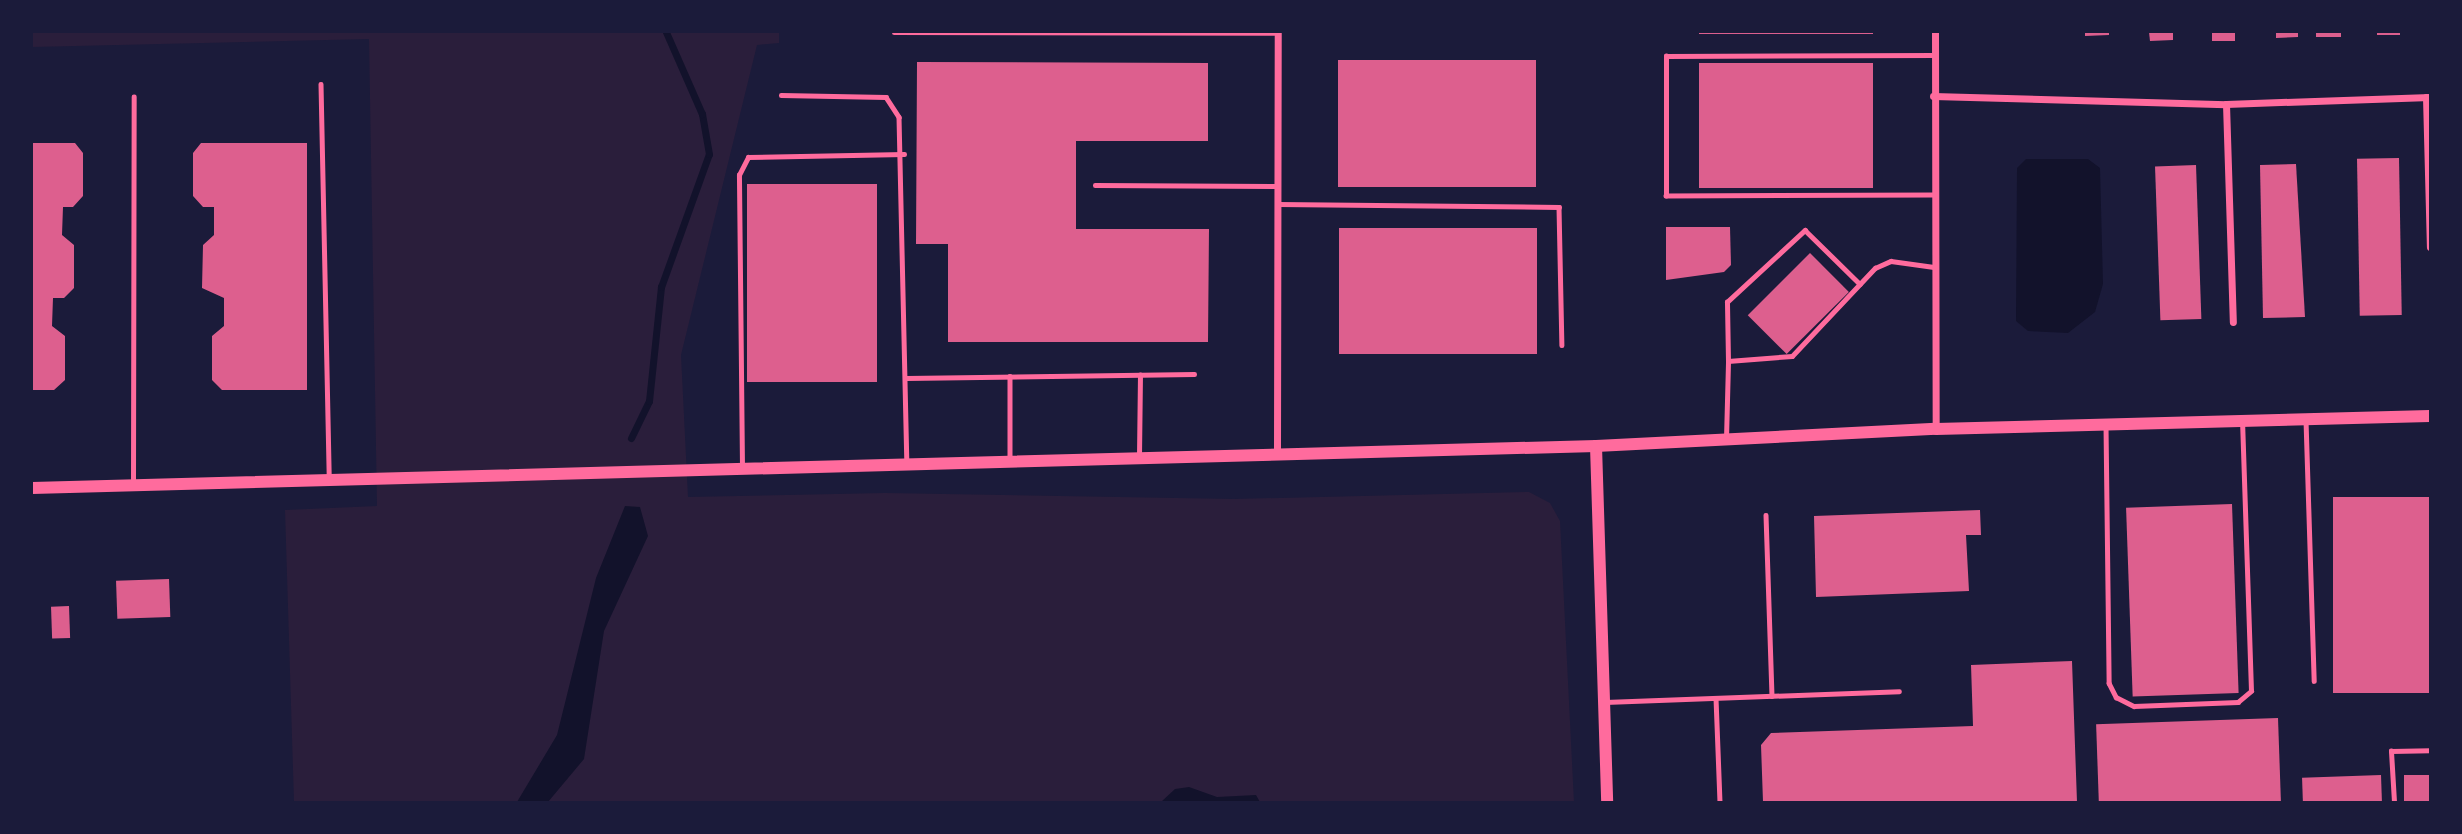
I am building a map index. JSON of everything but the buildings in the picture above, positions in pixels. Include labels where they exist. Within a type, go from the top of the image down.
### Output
[{"type":"street","points":[[1276,453],[1278,32]]},
{"type":"street","points":[[1935,32],[1933,96],[1936,429]]},
{"type":"street","points":[[1933,96],[2226,104],[2428,97],[2431,247]]},
{"type":"street","points":[[2226,104],[2233,322]]},
{"type":"street","points":[[32,488],[1596,446],[1936,429],[2431,416]]},
{"type":"street","points":[[1596,446],[1607,803]]},
{"type":"lane","points":[[894,32],[1278,32]]},
{"type":"lane","points":[[1934,55],[1666,57],[1666,196],[1934,195]]},
{"type":"lane","points":[[321,84],[329,478]]},
{"type":"lane","points":[[781,95],[886,97],[899,117],[904,154],[907,464]]},
{"type":"lane","points":[[133,484],[134,97]]},
{"type":"lane","points":[[742,469],[739,175],[748,157],[904,154]]},
{"type":"lane","points":[[1095,185],[1277,186]]},
{"type":"lane","points":[[1277,204],[1559,207],[1562,345]]},
{"type":"lane","points":[[1726,441],[1727,302],[1805,230],[1860,284]]},
{"type":"lane","points":[[1728,362],[1792,356],[1860,284],[1891,261],[1934,267]]},
{"type":"lane","points":[[1139,457],[1140,374]]},
{"type":"lane","points":[[906,378],[1195,374]]},
{"type":"lane","points":[[1010,376],[1010,461]]},
{"type":"lane","points":[[2306,419],[2314,681]]},
{"type":"lane","points":[[2106,424],[2109,682],[2116,697],[2147,705],[2238,702],[2252,691],[2242,421]]},
{"type":"lane","points":[[1766,515],[1772,696]]},
{"type":"lane","points":[[1604,702],[1899,691]]},
{"type":"lane","points":[[1716,698],[1720,803]]},
{"type":"lane","points":[[2394,803],[2391,751],[2431,750]]},
{"type":"shaded area","points":[[32,32],[779,32],[779,43],[757,45],[681,355],[688,497],[885,493],[1234,499],[1529,492],[1550,503],[1560,521],[1574,802],[294,802],[285,510],[377,506],[369,39],[32,47]]},
{"type":"shaded area","points":[[2026,159],[2088,159],[2100,168],[2103,284],[2095,312],[2068,333],[2028,331],[2016,321],[2017,168]]},
{"type":"shaded area","points":[[625,506],[640,507],[648,536],[604,631],[584,759],[548,802],[517,802],[557,735],[596,578]]},
{"type":"shaded area","points":[[1189,787],[1217,797],[1256,795],[1260,802],[1161,802],[1175,789]]},
{"type":"waterway","points":[[631,438],[649,401],[661,287],[709,154],[702,114],[666,32]]}]
